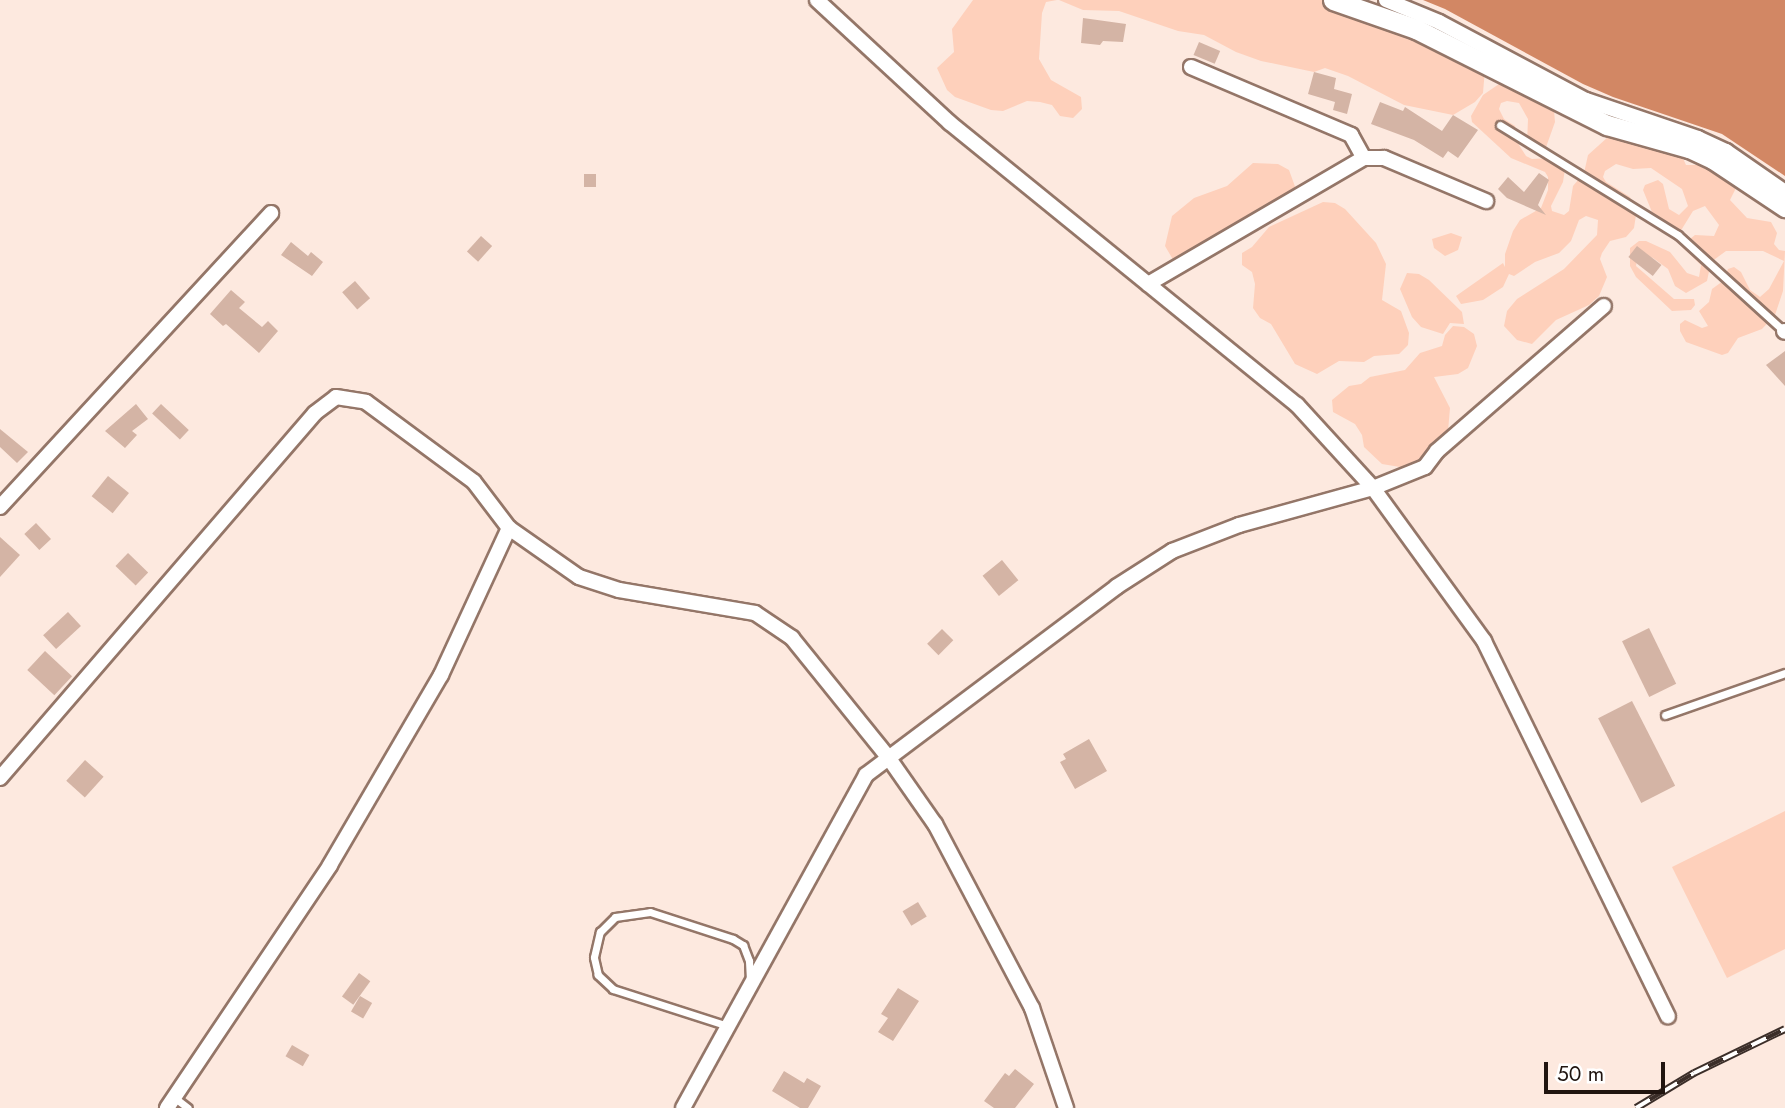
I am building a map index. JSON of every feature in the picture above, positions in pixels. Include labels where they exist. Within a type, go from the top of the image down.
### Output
[{"type":"main road","points":[[1333,0],[1416,29],[1607,125],[1689,148],[1713,159],[1785,207]]},
{"type":"street","points":[[817,0],[950,123],[1297,405],[1373,488],[1484,641],[1668,1016]]},
{"type":"street","points":[[1386,0],[1440,22],[1586,100],[1698,138],[1726,151],[1785,192]]},
{"type":"street","points":[[1191,67],[1351,135],[1364,158]]},
{"type":"street","points":[[1148,284],[1364,158],[1384,158],[1486,201]]},
{"type":"street","points":[[0,507],[271,213]]},
{"type":"street","points":[[683,1108],[866,775],[1116,587],[1172,551],[1239,525],[1373,488],[1425,467],[1437,452],[1604,306]]},
{"type":"street","points":[[0,778],[315,413],[336,397],[366,402],[474,482],[509,528],[579,577],[619,590],[755,613],[792,638],[888,757],[935,824],[1032,1008],[1066,1108]]},
{"type":"street","points":[[170,1103],[330,865],[441,676],[509,528]]},
{"type":"lane","points":[[1500,125],[1678,235],[1785,331]]},
{"type":"lane","points":[[1665,715],[1785,673]]},
{"type":"lane","points":[[728,1026],[613,989],[598,975],[594,957],[600,932],[615,917],[650,912],[733,939],[743,945],[749,961],[750,986]]},
{"type":"lane","points":[[170,1103],[188,1108]]},
{"type":"shaded area","points":[[973,0],[1057,0],[1046,2],[1042,13],[1039,59],[1051,80],[1081,97],[1082,109],[1073,118],[1060,116],[1052,105],[1040,102],[1027,101],[1003,111],[991,110],[955,97],[947,90],[937,68],[954,52],[952,29]]},
{"type":"shaded area","points":[[1059,0],[1343,0],[1385,5],[1486,57],[1483,93],[1475,102],[1453,115],[1404,105],[1348,76],[1325,68],[1314,72],[1261,61],[1236,52],[1204,35],[1178,31],[1119,11],[1083,10]]},
{"type":"shaded area","points":[[1423,0],[1785,0],[1785,176],[1722,134],[1583,84],[1445,9]]},
{"type":"shaded area","points":[[1499,84],[1511,87],[1554,110],[1555,122],[1545,150],[1527,144],[1528,119],[1519,103],[1507,101],[1501,103],[1499,109],[1504,119],[1515,126],[1519,145],[1526,156],[1532,159],[1551,158],[1565,169],[1563,182],[1551,206],[1552,211],[1564,215],[1569,211],[1573,186],[1584,173],[1588,155],[1608,137],[1681,154],[1686,165],[1719,165],[1739,182],[1730,200],[1747,218],[1771,222],[1777,233],[1774,244],[1779,250],[1785,251],[1783,291],[1775,315],[1762,329],[1738,338],[1728,353],[1722,355],[1686,342],[1680,331],[1680,324],[1685,320],[1702,328],[1708,326],[1699,311],[1709,302],[1712,289],[1723,281],[1728,269],[1734,267],[1741,272],[1750,290],[1760,297],[1769,289],[1784,261],[1763,251],[1726,251],[1711,262],[1707,281],[1686,293],[1675,286],[1668,269],[1653,258],[1647,256],[1637,260],[1636,266],[1674,299],[1694,299],[1695,305],[1691,310],[1672,311],[1636,277],[1630,266],[1630,248],[1639,241],[1646,241],[1670,252],[1687,273],[1699,277],[1701,265],[1683,248],[1695,235],[1714,236],[1719,225],[1705,206],[1693,211],[1680,232],[1675,233],[1654,217],[1643,190],[1645,185],[1658,180],[1663,184],[1669,209],[1679,215],[1688,206],[1682,189],[1651,168],[1633,169],[1616,164],[1605,171],[1603,177],[1606,182],[1630,197],[1636,215],[1634,228],[1626,237],[1610,241],[1602,253],[1600,259],[1607,277],[1599,296],[1589,305],[1556,320],[1532,344],[1517,340],[1504,326],[1507,311],[1517,299],[1564,269],[1597,235],[1598,220],[1586,216],[1579,220],[1571,241],[1559,253],[1535,262],[1514,276],[1509,274],[1503,287],[1483,300],[1461,304],[1456,296],[1503,263],[1505,267],[1505,254],[1513,231],[1520,220],[1541,208],[1548,190],[1548,177],[1545,172],[1511,158],[1472,122],[1471,116],[1483,95]]},
{"type":"shaded area","points":[[1253,163],[1278,164],[1289,170],[1297,192],[1175,263],[1165,246],[1172,216],[1194,198],[1227,186]]},
{"type":"shaded area","points":[[1323,202],[1335,203],[1345,209],[1376,243],[1386,264],[1382,300],[1401,311],[1409,333],[1408,345],[1399,354],[1374,356],[1364,362],[1339,361],[1317,374],[1295,364],[1271,324],[1260,318],[1253,308],[1255,284],[1252,272],[1242,265],[1242,253],[1252,247],[1269,227]]},
{"type":"shaded area","points":[[1451,233],[1462,237],[1458,250],[1445,256],[1434,248],[1432,239]]},
{"type":"shaded area","points":[[1407,273],[1419,274],[1429,280],[1462,312],[1464,324],[1450,323],[1443,334],[1421,327],[1412,317],[1400,289]]},
{"type":"shaded area","points":[[1453,326],[1464,327],[1474,334],[1477,346],[1468,368],[1458,374],[1434,377],[1450,408],[1448,431],[1426,461],[1406,468],[1382,464],[1364,447],[1362,435],[1355,424],[1333,412],[1332,400],[1349,386],[1361,384],[1370,377],[1405,370],[1420,353],[1442,346],[1445,335]]},
{"type":"shaded area","points":[[1785,811],[1785,949],[1727,978],[1672,867]]},
{"type":"building","points":[[1083,18],[1126,24],[1123,42],[1103,41],[1100,45],[1081,43]]},
{"type":"building","points":[[1199,42],[1220,51],[1215,64],[1194,55]]},
{"type":"building","points":[[1314,72],[1336,78],[1334,89],[1352,94],[1347,114],[1333,110],[1335,102],[1308,94]]},
{"type":"building","points":[[1380,102],[1403,111],[1405,107],[1442,131],[1453,115],[1478,130],[1458,158],[1448,151],[1443,158],[1414,140],[1371,124]]},
{"type":"building","points":[[1539,173],[1549,180],[1538,205],[1546,215],[1507,198],[1498,189],[1508,177],[1524,192]]},
{"type":"building","points":[[584,174],[596,174],[596,187],[584,187]]},
{"type":"building","points":[[481,236],[492,246],[478,262],[467,252]]},
{"type":"building","points":[[291,242],[308,256],[311,252],[323,262],[312,276],[281,255]]},
{"type":"building","points":[[1637,246],[1661,265],[1653,276],[1628,257]]},
{"type":"building","points":[[355,281],[370,298],[357,310],[342,292]]},
{"type":"building","points":[[231,290],[245,302],[239,308],[262,327],[268,321],[278,331],[259,353],[226,324],[223,326],[210,314]]},
{"type":"building","points":[[1785,351],[1785,386],[1766,365]]},
{"type":"building","points":[[136,404],[148,419],[132,431],[137,435],[125,448],[105,431]]},
{"type":"building","points":[[161,404],[189,430],[180,439],[152,414]]},
{"type":"building","points":[[0,429],[28,452],[17,463],[0,447]]},
{"type":"building","points":[[108,476],[129,493],[113,513],[92,496]]},
{"type":"building","points":[[36,523],[51,539],[39,550],[24,534]]},
{"type":"building","points":[[0,537],[20,555],[0,577]]},
{"type":"building","points":[[128,553],[148,572],[136,585],[115,566]]},
{"type":"building","points":[[1002,560],[1018,580],[999,596],[983,576]]},
{"type":"building","points":[[68,612],[81,626],[56,649],[43,635]]},
{"type":"building","points":[[1649,628],[1676,684],[1649,697],[1622,641]]},
{"type":"building","points":[[942,629],[953,640],[938,655],[927,644]]},
{"type":"building","points":[[45,651],[72,676],[54,695],[27,670]]},
{"type":"building","points":[[1632,701],[1675,786],[1641,803],[1598,718]]},
{"type":"building","points":[[1089,739],[1107,771],[1075,789],[1060,762],[1066,759],[1063,754]]},
{"type":"building","points":[[85,760],[104,777],[85,798],[66,781]]},
{"type":"building","points":[[918,902],[927,917],[911,926],[903,911]]},
{"type":"building","points":[[359,973],[370,981],[353,1005],[342,996]]},
{"type":"building","points":[[898,988],[919,1001],[893,1041],[878,1032],[888,1018],[881,1014]]},
{"type":"building","points":[[360,996],[372,1003],[363,1019],[351,1012]]},
{"type":"building","points":[[292,1045],[309,1055],[303,1066],[286,1056]]},
{"type":"building","points":[[1015,1069],[1034,1084],[1015,1108],[994,1108],[984,1101],[1005,1073],[1009,1076]]},
{"type":"building","points":[[784,1071],[804,1083],[807,1078],[821,1086],[808,1108],[800,1108],[772,1091]]},
{"type":"railway","points":[[1636,1108],[1694,1073],[1785,1029]]}]
